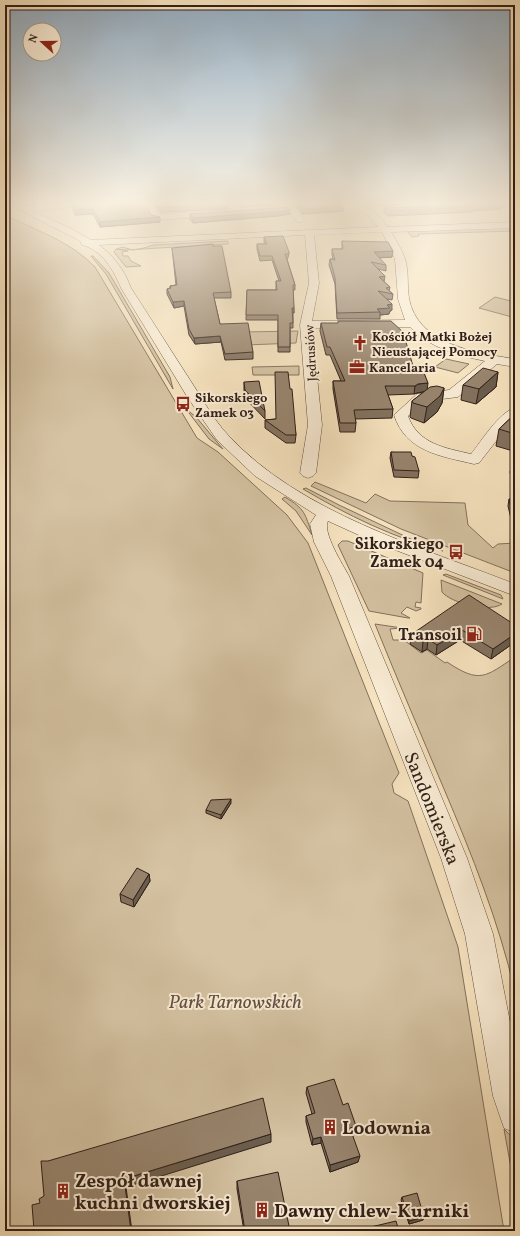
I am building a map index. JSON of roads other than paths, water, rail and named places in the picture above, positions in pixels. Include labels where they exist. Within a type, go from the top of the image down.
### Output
[{"type":"street","points":[[102,262],[126,288]]},
{"type":"street","points":[[113,262],[118,268],[126,288],[176,370],[222,437],[260,473],[326,514],[378,537],[515,590]]},
{"type":"street","name":"Jędrusiów","points":[[308,473],[315,425],[306,325],[314,282],[312,262]]},
{"type":"street","points":[[400,262],[404,302],[406,310],[413,323],[427,335],[456,350],[494,360],[515,363]]},
{"type":"street","points":[[306,325],[413,323]]},
{"type":"street","points":[[494,360],[453,394],[422,398],[401,415],[402,422],[419,442],[474,460],[503,424],[515,412]]},
{"type":"street","name":"Sandomierska","points":[[326,514],[320,519],[318,526],[322,540],[340,576],[454,858],[479,934],[509,1096],[515,1117]]},
{"type":"place","name":"Kościół Matki Bożej Nieustającej Pomocy","points":[[360,343]]},
{"type":"place","name":"Kancelaria","points":[[357,367]]},
{"type":"place","name":"Sikorskiego Zamek 03","points":[[183,404]]},
{"type":"place","name":"Sikorskiego Zamek 04","points":[[456,552]]},
{"type":"place","name":"Transoil","points":[[474,634]]},
{"type":"place","name":"Lodownia","points":[[330,1127]]},
{"type":"place","name":"Zespół dawnej kuchni dworskiej","points":[[63,1191]]},
{"type":"place","name":"Dawny chlew-Kurniki","points":[[262,1210]]},
{"type":"park label","name":"Park Tarnowskich","points":[[235,1001]]}]
